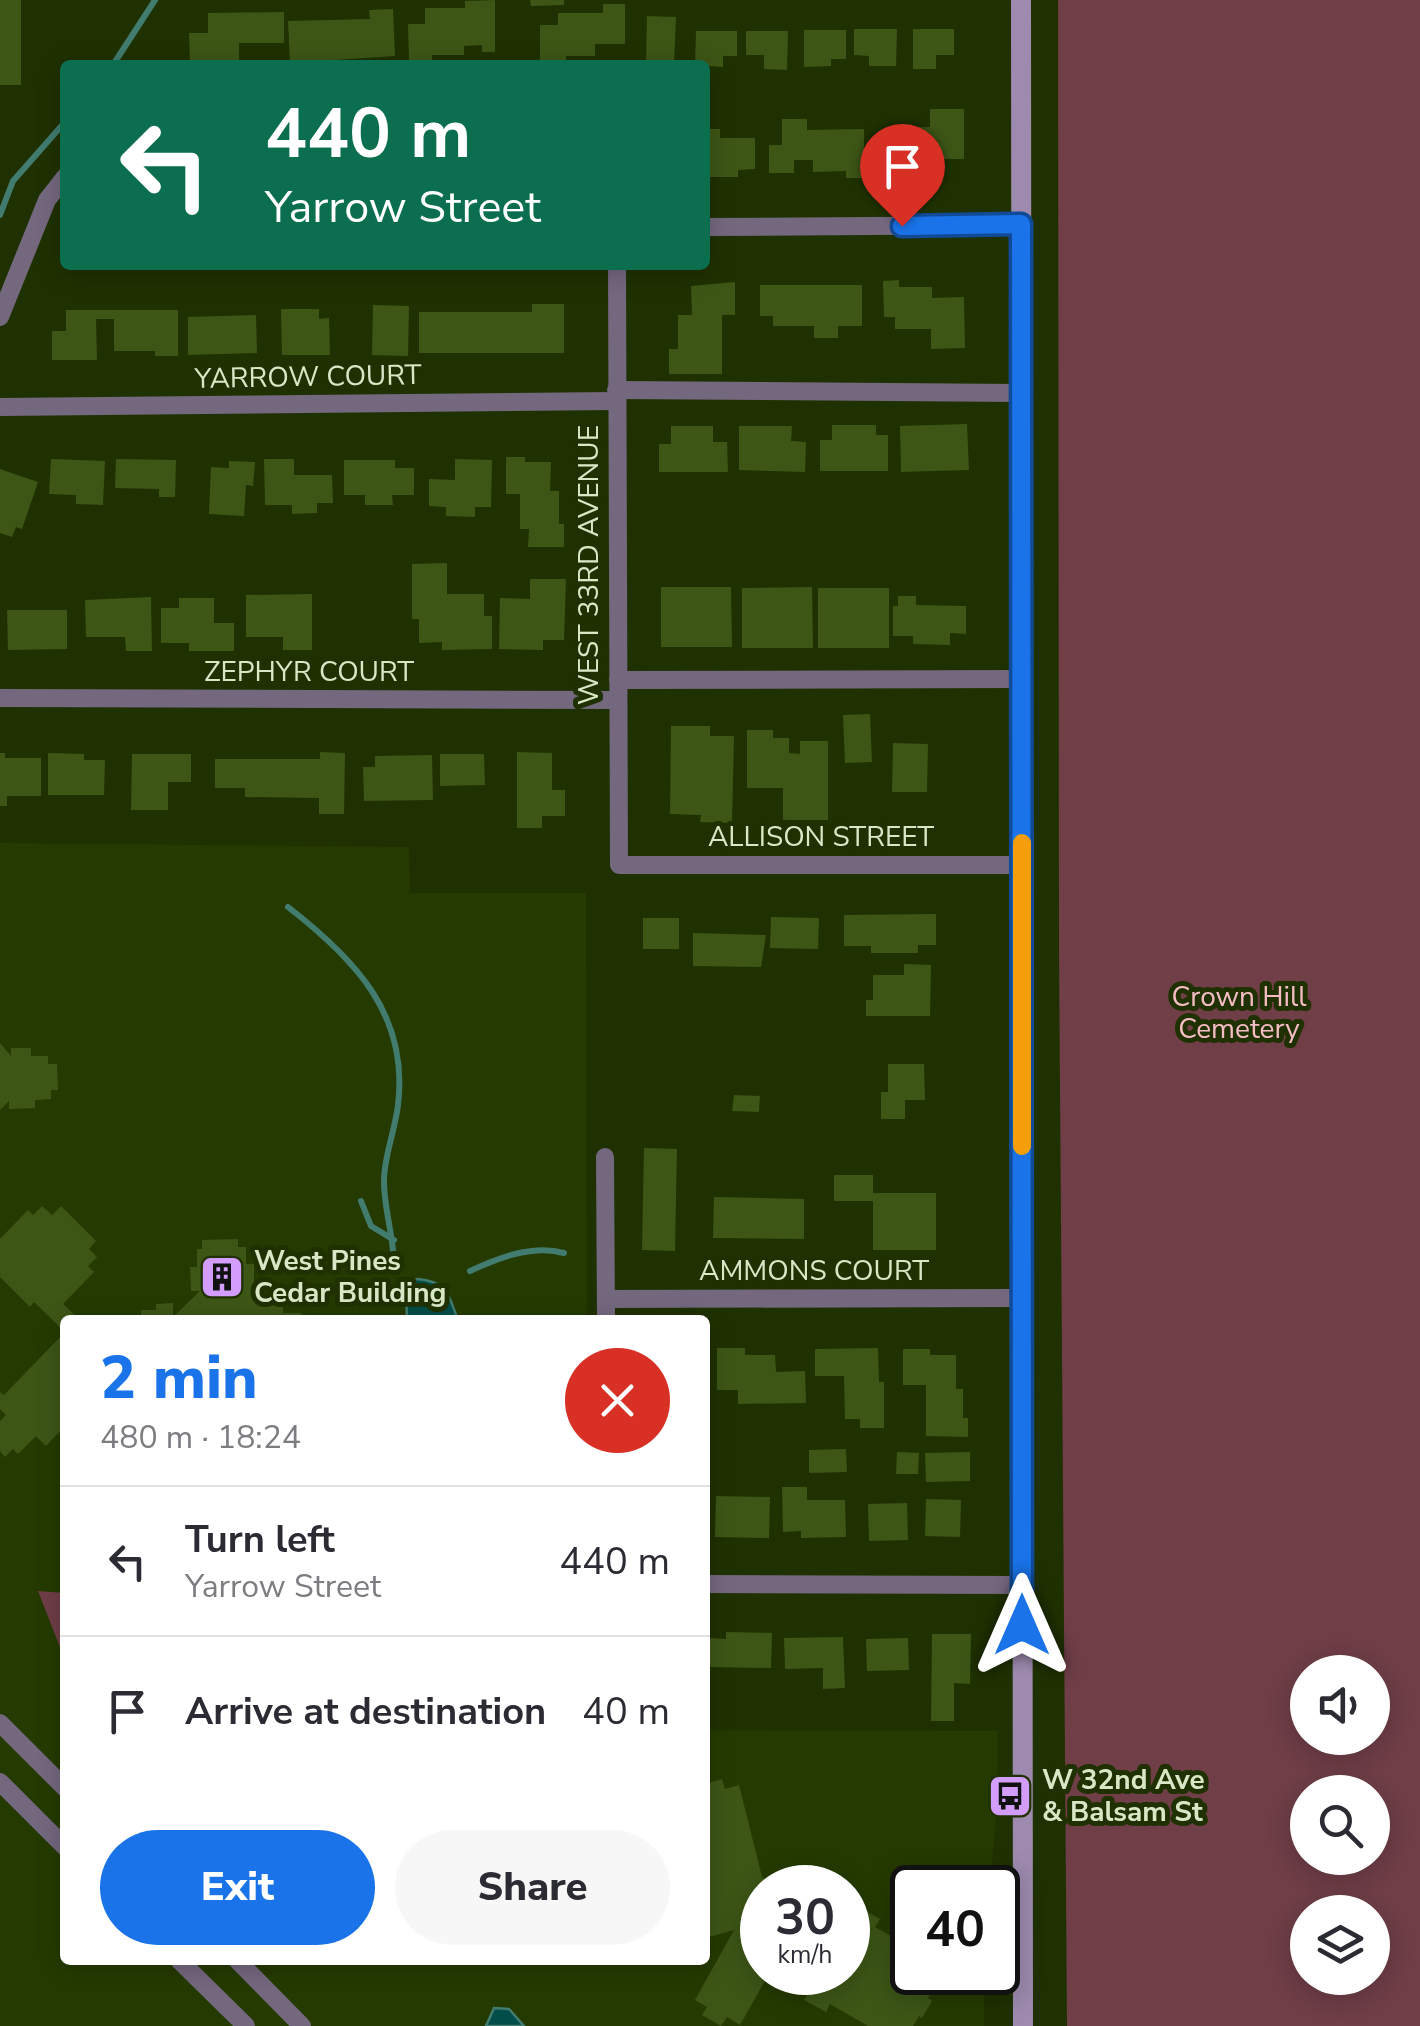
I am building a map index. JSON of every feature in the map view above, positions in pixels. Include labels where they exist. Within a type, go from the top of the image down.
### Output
[{"type":"street","points":[[1021,0],[1023,2026]]},
{"type":"street","points":[[0,317],[48,200],[60,184]]},
{"type":"street","points":[[710,227],[1021,224]]},
{"type":"street","name":"WEST 33RD AVENUE","points":[[617,270],[620,864]]},
{"type":"street","name":"YARROW COURT","points":[[0,407],[616,395],[1021,393]]},
{"type":"street","points":[[618,680],[1021,679]]},
{"type":"street","name":"ZEPHYR COURT","points":[[0,698],[618,700]]},
{"type":"street","name":"ALLISON STREET","points":[[620,864],[1022,865]]},
{"type":"street","points":[[606,1157],[606,1315]]},
{"type":"street","name":"AMMONS COURT","points":[[606,1299],[1022,1298]]},
{"type":"street","points":[[710,1584],[1022,1585]]},
{"type":"street","points":[[0,1722],[60,1783]]},
{"type":"street","points":[[0,1782],[60,1842]]},
{"type":"street","points":[[185,1965],[246,2026]]},
{"type":"street","points":[[241,1965],[302,2026]]},
{"type":"shaded area","points":[[0,843],[409,847],[410,893],[586,893],[587,1315],[60,1315],[60,1965],[710,1965],[710,1730],[998,1731],[992,1865],[890,1865],[890,1995],[984,1995],[984,2026],[0,2026]]},
{"type":"green space","name":"Crown Hill Cemetery","points":[[1058,0],[1420,0],[1420,2026],[1067,2026],[1059,955]]},
{"type":"green space","points":[[38,1591],[60,1593],[60,1647]]},
{"type":"water","points":[[418,1279],[441,1286],[456,1315],[407,1315],[408,1281]]},
{"type":"water","points":[[494,2008],[509,2009],[524,2026],[486,2026]]},
{"type":"building","points":[[0,0],[21,0],[21,85],[0,85]]},
{"type":"building","points":[[495,0],[495,52],[482,52],[482,45],[464,46],[464,55],[409,60],[408,24],[425,24],[425,8],[465,8],[465,1]]},
{"type":"building","points":[[530,0],[564,0],[564,5],[531,6]]},
{"type":"building","points":[[603,4],[625,4],[625,44],[595,44],[595,56],[540,60],[540,25],[558,25],[558,13],[603,13]]},
{"type":"building","points":[[393,9],[395,56],[290,60],[288,21],[370,19],[369,10]]},
{"type":"building","points":[[284,12],[284,43],[239,43],[239,60],[190,60],[189,33],[208,33],[208,13]]},
{"type":"building","points":[[647,16],[676,17],[674,60],[646,60]]},
{"type":"building","points":[[854,29],[897,29],[896,66],[869,66],[869,56],[854,55]]},
{"type":"building","points":[[913,29],[954,29],[954,55],[936,55],[936,69],[913,69]]},
{"type":"building","points":[[804,30],[846,30],[846,59],[831,59],[831,66],[804,67]]},
{"type":"building","points":[[696,31],[737,31],[737,56],[723,56],[723,67],[710,66],[710,60],[695,60]]},
{"type":"building","points":[[746,31],[788,31],[787,70],[764,69],[764,55],[746,55]]},
{"type":"building","points":[[930,109],[964,109],[964,159],[933,159],[933,174],[882,174],[882,141],[895,141],[895,127],[930,127]]},
{"type":"building","points":[[782,119],[807,119],[807,130],[864,129],[864,178],[846,178],[846,171],[813,172],[813,160],[794,160],[794,173],[769,173],[769,145],[782,145]]},
{"type":"building","points":[[710,129],[720,129],[720,138],[755,138],[755,169],[738,170],[738,177],[710,177]]},
{"type":"building","points":[[899,280],[899,287],[932,287],[932,298],[964,297],[965,348],[931,349],[931,329],[895,329],[895,317],[884,317],[883,281]]},
{"type":"building","points":[[735,282],[735,315],[722,315],[722,374],[669,374],[669,349],[678,349],[678,315],[692,315],[691,286]]},
{"type":"building","points":[[760,285],[862,285],[862,326],[838,326],[838,338],[814,338],[814,326],[773,326],[773,316],[760,316]]},
{"type":"building","points":[[532,304],[564,304],[564,353],[419,353],[419,312],[532,312]]},
{"type":"building","points":[[373,305],[409,306],[408,356],[372,355]]},
{"type":"building","points":[[281,309],[319,309],[319,319],[329,318],[330,355],[282,355]]},
{"type":"building","points":[[66,310],[178,310],[178,356],[155,356],[155,351],[114,351],[114,319],[96,319],[97,360],[52,360],[52,331],[66,331]]},
{"type":"building","points":[[256,315],[257,353],[188,355],[188,317]]},
{"type":"building","points":[[967,424],[969,470],[901,472],[900,426]]},
{"type":"building","points":[[832,425],[876,425],[876,435],[888,435],[888,471],[820,471],[820,440],[832,440]]},
{"type":"building","points":[[671,426],[713,426],[713,442],[727,442],[728,472],[659,472],[659,444],[671,444]]},
{"type":"building","points":[[739,426],[792,426],[791,441],[806,442],[805,472],[739,470]]},
{"type":"building","points":[[506,457],[551,462],[550,491],[559,491],[564,547],[528,547],[529,529],[520,529],[520,494],[506,494]]},
{"type":"building","points":[[51,459],[105,461],[103,505],[76,504],[76,495],[49,494]]},
{"type":"building","points":[[116,459],[176,460],[175,497],[159,497],[159,489],[115,488]]},
{"type":"building","points":[[264,459],[294,459],[294,475],[332,475],[333,503],[317,503],[317,513],[292,514],[292,505],[265,505]]},
{"type":"building","points":[[455,459],[492,460],[491,507],[475,507],[475,517],[446,516],[446,507],[429,506],[429,479],[455,480]]},
{"type":"building","points":[[344,460],[395,460],[395,468],[414,468],[414,495],[392,495],[393,505],[365,505],[365,495],[344,495]]},
{"type":"building","points":[[229,461],[255,462],[253,486],[246,485],[244,516],[209,514],[211,467],[229,468]]},
{"type":"building","points":[[0,469],[38,482],[22,529],[16,527],[12,537],[0,533]]},
{"type":"building","points":[[447,563],[447,594],[484,594],[484,616],[492,616],[492,649],[442,650],[442,642],[419,643],[419,619],[412,619],[412,564]]},
{"type":"building","points":[[530,579],[566,579],[564,640],[543,640],[543,650],[499,649],[500,598],[530,599]]},
{"type":"building","points":[[661,587],[731,587],[732,647],[661,647]]},
{"type":"building","points":[[812,587],[813,648],[742,648],[742,588]]},
{"type":"building","points":[[818,588],[889,588],[889,648],[818,648]]},
{"type":"building","points":[[312,594],[312,650],[283,650],[283,637],[246,637],[246,595]]},
{"type":"building","points":[[898,596],[916,596],[916,605],[966,606],[966,634],[950,633],[950,645],[913,644],[913,636],[893,636],[893,606],[898,606]]},
{"type":"building","points":[[151,597],[152,651],[126,651],[125,637],[86,637],[85,600]]},
{"type":"building","points":[[179,598],[214,598],[214,623],[234,623],[234,651],[189,651],[189,643],[161,643],[161,608],[179,608]]},
{"type":"building","points":[[7,610],[67,610],[67,649],[8,650]]},
{"type":"building","points":[[870,714],[872,762],[845,763],[843,715]]},
{"type":"building","points":[[671,726],[710,726],[710,736],[734,736],[732,823],[700,822],[701,815],[670,814]]},
{"type":"building","points":[[747,730],[773,730],[773,738],[789,738],[789,753],[800,754],[800,741],[828,741],[828,820],[783,820],[783,788],[747,788]]},
{"type":"building","points":[[893,743],[928,744],[927,792],[892,792]]},
{"type":"building","points":[[320,752],[345,753],[344,814],[319,814],[319,798],[245,797],[245,788],[215,788],[215,759],[320,759]]},
{"type":"building","points":[[517,752],[552,753],[552,790],[565,790],[565,816],[542,816],[542,828],[517,828]]},
{"type":"building","points":[[0,753],[5,753],[5,758],[41,758],[41,796],[7,796],[7,806],[0,806]]},
{"type":"building","points":[[48,753],[84,754],[84,760],[105,760],[104,795],[48,795]]},
{"type":"building","points":[[132,754],[191,754],[191,782],[168,782],[168,810],[131,810]]},
{"type":"building","points":[[440,754],[484,754],[485,785],[440,786]]},
{"type":"building","points":[[432,755],[433,800],[364,801],[363,767],[375,767],[375,756]]},
{"type":"building","points":[[936,914],[936,945],[918,945],[918,953],[871,953],[871,946],[844,946],[844,915]]},
{"type":"building","points":[[771,917],[819,918],[818,949],[770,948]]},
{"type":"building","points":[[643,918],[679,918],[679,949],[643,949]]},
{"type":"building","points":[[693,933],[766,935],[761,967],[693,966]]},
{"type":"building","points":[[904,964],[931,965],[930,1016],[866,1016],[866,1000],[873,1000],[873,975],[904,975]]},
{"type":"building","points":[[0,1043],[11,1056],[11,1048],[31,1048],[31,1056],[48,1056],[48,1064],[57,1064],[58,1090],[51,1090],[51,1099],[35,1100],[35,1108],[9,1109],[9,1101],[0,1110]]},
{"type":"building","points":[[888,1064],[924,1064],[925,1100],[905,1100],[905,1119],[881,1119],[881,1092],[888,1092]]},
{"type":"building","points":[[734,1095],[760,1096],[759,1112],[732,1111]]},
{"type":"building","points":[[644,1148],[677,1149],[675,1251],[642,1250]]},
{"type":"building","points":[[834,1175],[873,1175],[873,1193],[936,1193],[936,1250],[873,1250],[873,1201],[834,1201]]},
{"type":"building","points":[[714,1197],[804,1199],[804,1239],[713,1238]]},
{"type":"building","points":[[42,1206],[52,1215],[61,1206],[96,1241],[89,1249],[97,1257],[88,1266],[94,1272],[63,1304],[75,1315],[60,1315],[60,1327],[34,1302],[30,1307],[0,1277],[0,1239],[28,1210],[33,1215]]},
{"type":"building","name":"West Pines Cedar Building","points":[[238,1239],[238,1247],[246,1247],[246,1264],[254,1264],[254,1287],[270,1303],[283,1305],[283,1313],[301,1315],[175,1315],[200,1291],[191,1291],[190,1267],[197,1267],[197,1249],[202,1249],[202,1240]]},
{"type":"building","name":"West Pines Cedar Building","points":[[173,1303],[173,1315],[141,1315],[141,1310],[156,1310],[156,1304]]},
{"type":"building","points":[[60,1337],[60,1431],[46,1446],[36,1436],[18,1454],[13,1449],[5,1457],[0,1451],[0,1421],[6,1415],[0,1409],[0,1392],[4,1395]]},
{"type":"building","points":[[717,1348],[745,1348],[745,1355],[775,1355],[776,1372],[805,1371],[806,1403],[738,1404],[738,1390],[717,1390]]},
{"type":"building","points":[[878,1348],[879,1382],[884,1382],[884,1428],[860,1428],[860,1419],[845,1419],[844,1376],[815,1376],[815,1349]]},
{"type":"building","points":[[903,1349],[930,1349],[930,1355],[956,1355],[956,1389],[963,1389],[963,1418],[968,1418],[968,1437],[926,1436],[926,1385],[903,1385]]},
{"type":"building","points":[[846,1449],[847,1472],[809,1473],[809,1450]]},
{"type":"building","points":[[897,1452],[919,1453],[918,1474],[896,1474]]},
{"type":"building","points":[[970,1452],[970,1481],[926,1482],[925,1453]]},
{"type":"building","points":[[782,1487],[807,1487],[807,1500],[845,1500],[846,1537],[801,1538],[801,1531],[783,1532]]},
{"type":"building","points":[[716,1496],[770,1497],[769,1538],[715,1537]]},
{"type":"building","points":[[926,1499],[961,1500],[960,1537],[925,1536]]},
{"type":"building","points":[[907,1503],[908,1540],[869,1541],[868,1504]]},
{"type":"building","points":[[726,1632],[772,1633],[771,1668],[710,1667],[710,1638],[726,1639]]},
{"type":"building","points":[[932,1634],[971,1634],[970,1684],[954,1683],[954,1721],[931,1721]]},
{"type":"building","points":[[843,1637],[845,1688],[823,1689],[823,1668],[785,1669],[784,1638]]},
{"type":"building","points":[[908,1638],[909,1670],[867,1671],[866,1639]]},
{"type":"building","points":[[722,1779],[725,1789],[739,1785],[759,1865],[740,1865],[740,1995],[757,1995],[740,2025],[727,2017],[721,2026],[702,2015],[707,2007],[695,2000],[734,1930],[710,1937],[710,1783]]},
{"type":"building","points":[[870,1913],[880,1919],[875,1927],[890,1936],[890,1995],[930,1995],[932,2001],[913,2026],[868,2026],[830,2004],[826,2012],[804,2000],[807,1995],[870,1995]]},
{"type":"waterway","points":[[116,60],[155,0]]},
{"type":"waterway","points":[[0,215],[13,181],[60,128]]},
{"type":"waterway","points":[[288,907],[355,969],[386,1017],[395,1043],[398,1105],[384,1181],[394,1266]]},
{"type":"waterway","points":[[361,1201],[371,1226],[394,1240]]},
{"type":"waterway","points":[[470,1271],[528,1251],[564,1253]]},
{"type":"slow traffic","points":[[1022,843],[1022,1146]]},
{"type":"place","name":"West Pines Cedar Building","points":[[222,1277]]},
{"type":"place","name":"W 32nd Ave & Balsam St","points":[[1010,1796]]},
{"type":"route","points":[[902,226],[1021,224],[1022,1625]]}]
